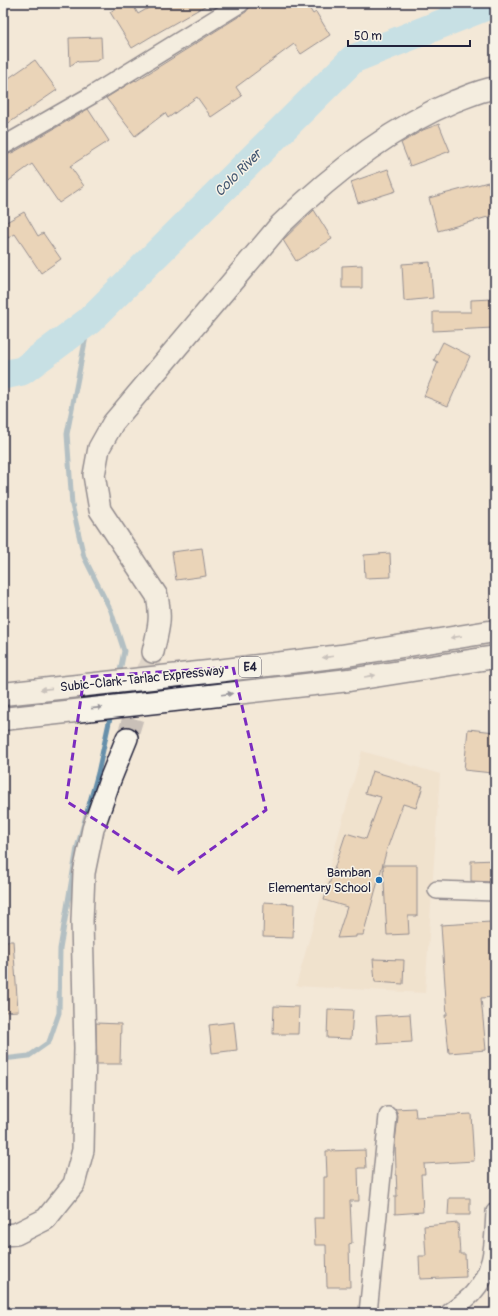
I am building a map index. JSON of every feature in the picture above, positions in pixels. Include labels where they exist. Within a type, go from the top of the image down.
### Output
[{"type":"highway","name":"Subic-Clark-Tarlac Expressway","points":[[3,694],[318,659],[495,631]]},
{"type":"highway","name":"Subic-Clark-Tarlac Expressway","points":[[3,719],[348,680],[495,657]]},
{"type":"street","points":[[3,146],[92,95],[241,3]]},
{"type":"street","points":[[153,652],[160,625],[160,611],[157,596],[100,510],[94,475],[99,448],[113,423],[280,224],[304,200],[350,163],[432,110],[484,90],[495,88]]},
{"type":"street","points":[[3,1235],[16,1234],[46,1219],[74,1184],[84,1150],[85,1048],[82,921],[84,873],[93,829],[110,780],[127,738]]},
{"type":"street","points":[[437,890],[495,892]]},
{"type":"street","points":[[368,1313],[388,1116]]},
{"type":"street","points":[[449,1313],[472,1294],[486,1274],[492,1258],[495,1212]]},
{"type":"highlighted area","points":[[233,667],[266,810],[178,873],[66,801],[84,677]]},
{"type":"shaded area","name":"Bamban Elementary School","points":[[362,751],[440,774],[425,993],[296,986]]},
{"type":"building","points":[[125,3],[132,3],[138,14],[157,3],[210,3],[132,48],[110,12]]},
{"type":"building","points":[[252,3],[306,3],[313,14],[316,12],[330,35],[301,54],[294,44],[236,87],[242,96],[211,117],[197,97],[168,118],[165,113],[135,136],[106,98],[135,80],[136,81],[246,12]]},
{"type":"building","points":[[101,37],[102,58],[97,61],[77,61],[70,66],[69,38]]},
{"type":"building","points":[[35,60],[57,90],[3,127],[3,82]]},
{"type":"building","points":[[88,109],[109,141],[70,166],[84,186],[59,203],[32,164],[3,185],[3,156],[14,152]]},
{"type":"building","points":[[439,124],[450,151],[410,166],[401,143],[423,130]]},
{"type":"building","points":[[388,169],[396,191],[358,203],[351,182]]},
{"type":"building","points":[[488,182],[495,208],[495,215],[438,231],[429,198]]},
{"type":"building","points":[[314,210],[332,239],[296,261],[283,240]]},
{"type":"building","points":[[24,212],[38,236],[43,233],[61,259],[41,273],[15,234],[8,238],[3,229],[3,224]]},
{"type":"building","points":[[430,262],[433,298],[404,301],[402,264]]},
{"type":"building","points":[[362,265],[362,288],[342,288],[342,266]]},
{"type":"building","points":[[492,299],[493,328],[433,331],[433,312],[471,312],[471,300]]},
{"type":"building","points":[[443,342],[470,356],[448,406],[424,396],[438,362],[434,360]]},
{"type":"building","points":[[202,548],[206,576],[176,580],[172,552]]},
{"type":"building","points":[[390,553],[391,577],[365,578],[364,555]]},
{"type":"building","points":[[468,729],[495,732],[495,752],[492,773],[464,770]]},
{"type":"building","points":[[372,771],[423,786],[416,808],[403,804],[387,849],[363,935],[337,938],[347,907],[324,900],[346,833],[366,839],[381,797],[365,793]]},
{"type":"building","points":[[495,860],[495,882],[471,881],[471,861]]},
{"type":"building","points":[[383,865],[417,865],[417,916],[408,916],[409,934],[387,935]]},
{"type":"building","points":[[264,902],[294,904],[293,938],[263,937]]},
{"type":"building","points":[[491,922],[495,997],[481,998],[486,1050],[449,1053],[445,1015],[447,1015],[441,925]]},
{"type":"building","points":[[3,941],[13,941],[18,1011],[3,1012]]},
{"type":"building","points":[[373,959],[404,960],[403,984],[375,982]]},
{"type":"building","points":[[274,1006],[299,1007],[298,1034],[273,1034]]},
{"type":"building","points":[[328,1009],[353,1010],[351,1039],[327,1038]]},
{"type":"building","points":[[410,1014],[412,1042],[378,1044],[376,1016]]},
{"type":"building","points":[[234,1022],[237,1050],[212,1053],[209,1025]]},
{"type":"building","points":[[96,1023],[121,1024],[120,1064],[97,1064]]},
{"type":"building","points":[[415,1108],[416,1117],[471,1114],[474,1161],[424,1164],[425,1174],[421,1174],[423,1212],[395,1214],[395,1196],[397,1196],[395,1142],[398,1117],[395,1109]]},
{"type":"building","points":[[365,1150],[366,1168],[358,1168],[359,1201],[350,1201],[352,1243],[349,1244],[350,1287],[327,1287],[326,1245],[315,1245],[314,1218],[324,1218],[324,1177],[327,1177],[326,1151]]},
{"type":"building","points":[[449,1198],[470,1198],[470,1215],[448,1215]]},
{"type":"building","points":[[458,1223],[460,1254],[465,1254],[466,1277],[420,1279],[419,1256],[426,1256],[424,1226]]},
{"type":"waterway","name":"Colo River","points":[[3,375],[22,371],[89,321],[353,59],[494,3]]},
{"type":"waterway","points":[[89,321],[67,434],[72,505],[84,557],[111,611],[124,651],[119,676]]},
{"type":"waterway","points":[[3,1059],[29,1056],[49,1042],[59,1013],[60,949],[77,848],[98,773],[111,713]]},
{"type":"tunnel","points":[[127,738],[153,652]]},
{"type":"place","name":"Bamban Elementary School","points":[[379,880]]}]
